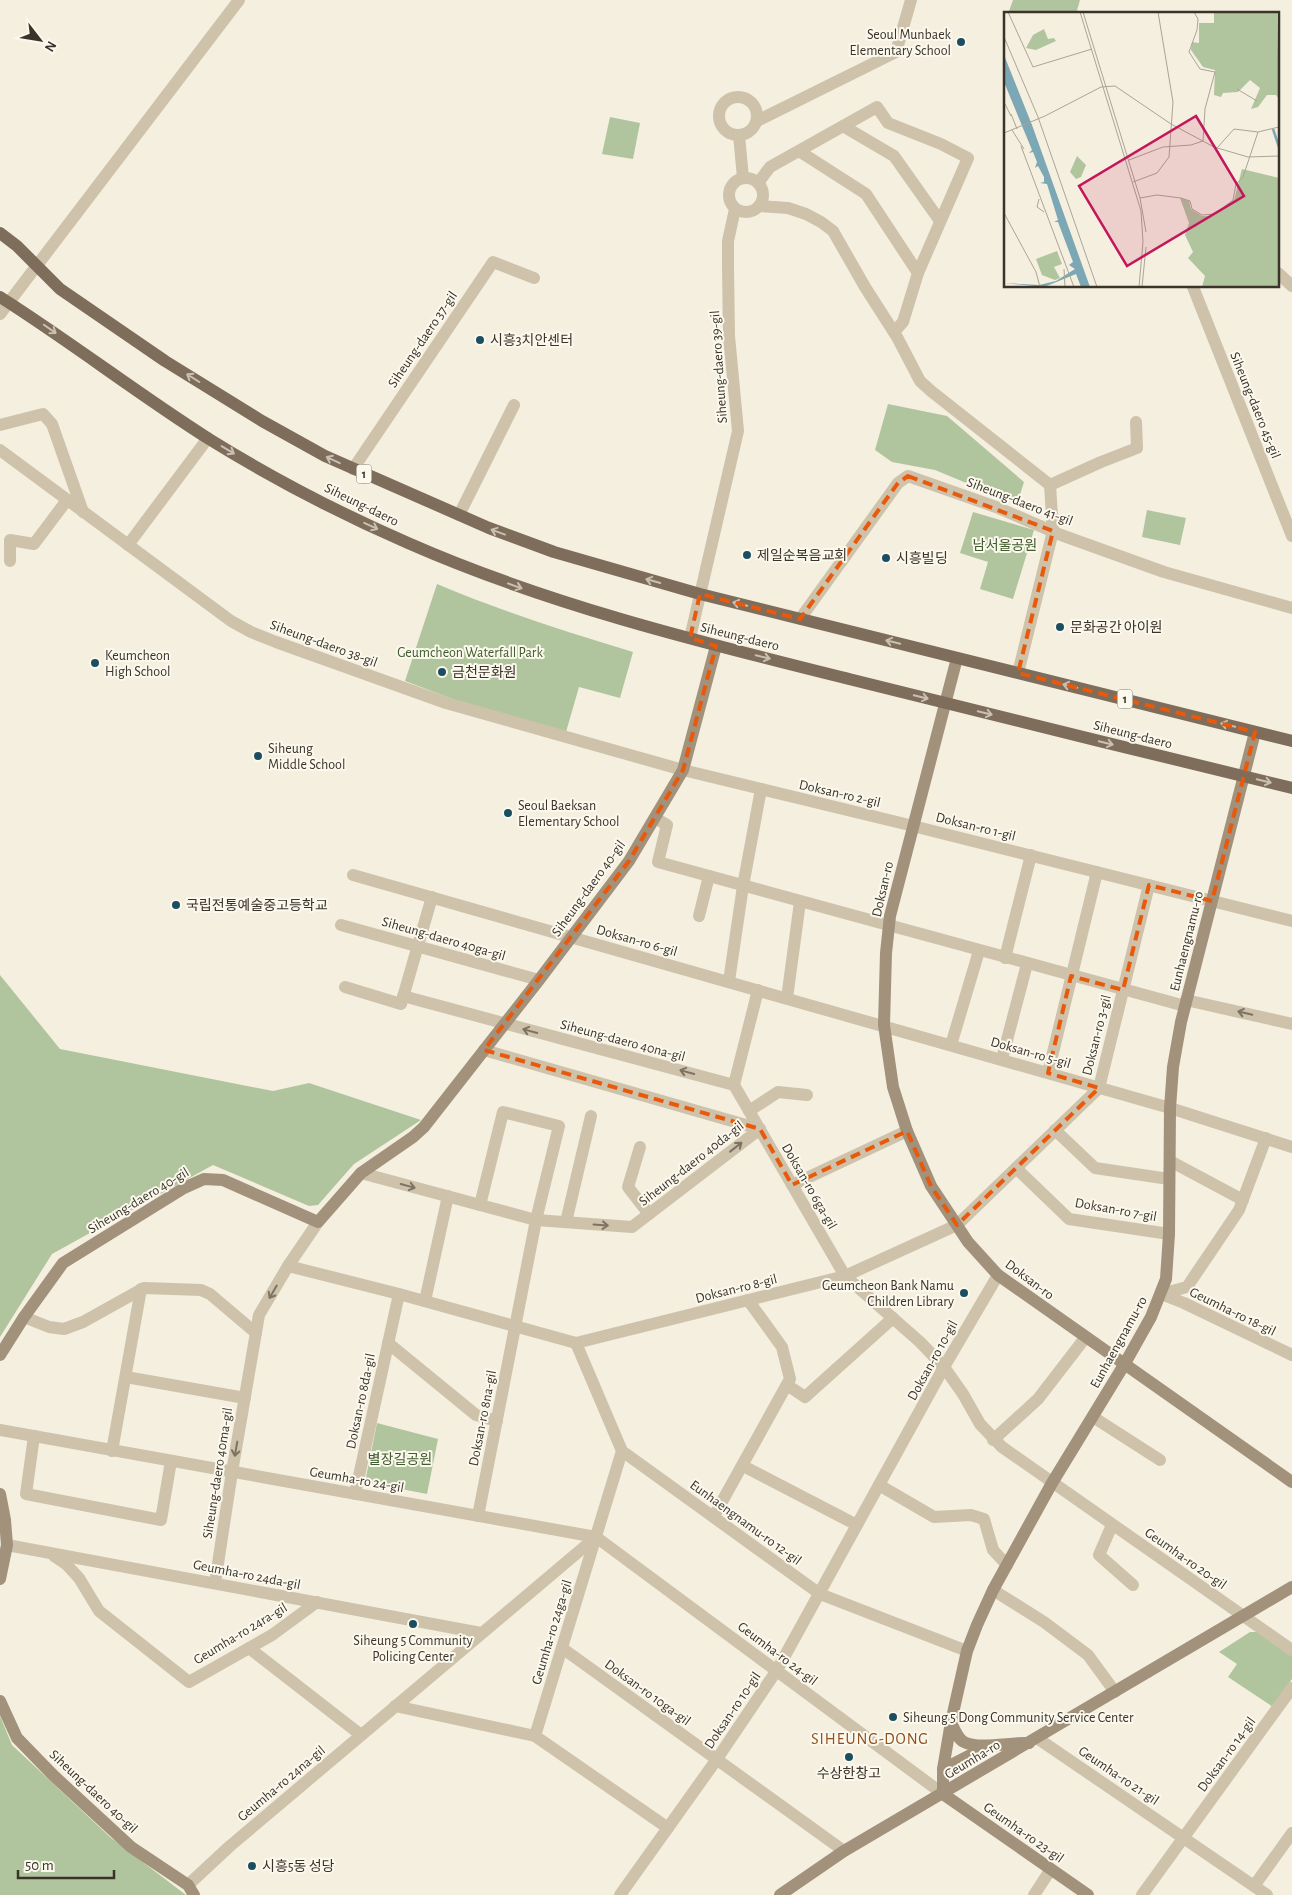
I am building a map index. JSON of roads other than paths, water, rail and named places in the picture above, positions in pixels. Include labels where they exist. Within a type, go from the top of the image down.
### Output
[{"type":"main road","name":"Siheung-daero","points":[[0,233],[17,246],[60,289],[165,361],[262,421],[325,456],[459,515],[554,552],[700,594],[1292,741]]},
{"type":"main road","name":"Siheung-daero","points":[[4,300],[46,326],[146,397],[208,438],[267,473],[337,510],[469,569],[520,588],[716,646],[1292,788]]},
{"type":"street","points":[[0,314],[4,300],[37,266],[239,0]]},
{"type":"street","points":[[792,103],[765,106],[746,99],[731,99],[723,105],[720,111],[720,121],[724,129],[733,135],[739,135],[752,130],[757,121],[896,52],[911,0]]},
{"type":"street","points":[[746,99],[755,108],[757,121]]},
{"type":"street","points":[[758,183],[770,167],[877,107],[888,123],[941,144],[968,158],[918,273],[904,322],[894,332]]},
{"type":"street","points":[[843,126],[894,156],[940,221]]},
{"type":"street","points":[[736,208],[747,212],[754,210],[762,201],[763,191],[754,180],[743,178],[739,135]]},
{"type":"street","points":[[799,151],[866,194],[918,273]]},
{"type":"street","name":"Siheung-daero 39-gil","points":[[690,638],[738,431],[729,336],[728,259],[728,241],[736,208],[730,201],[729,190],[735,182],[743,178]]},
{"type":"street","points":[[759,206],[788,208],[806,214],[834,231],[865,287],[894,332],[920,381],[1050,486],[1053,531],[1018,672]]},
{"type":"street","name":"Siheung-daero 37-gil","points":[[353,469],[493,262],[534,278]]},
{"type":"street","points":[[1280,275],[1292,286]]},
{"type":"street","name":"Siheung-daero 45-gil","points":[[1193,288],[1292,536]]},
{"type":"street","points":[[459,515],[514,405]]},
{"type":"street","points":[[0,425],[43,414],[52,424],[84,512]]},
{"type":"street","points":[[1050,486],[1101,462],[1137,448],[1136,422]]},
{"type":"street","points":[[128,545],[208,438]]},
{"type":"street","name":"Siheung-daero 38-gil","points":[[0,450],[230,621],[250,632],[355,672],[446,703],[683,770]]},
{"type":"street","name":"Siheung-daero 41-gil","points":[[800,619],[898,483],[908,476],[996,507],[1053,531],[1164,572],[1292,608]]},
{"type":"street","points":[[10,561],[10,540],[34,544],[68,500]]},
{"type":"street","name":"Siheung-daero 40-gil","points":[[0,1355],[24,1317],[63,1263],[184,1188],[204,1179],[224,1180],[318,1222],[361,1173],[413,1137],[424,1127],[629,861],[683,770],[716,646]]},
{"type":"street","name":"Doksan-ro","points":[[957,658],[888,926],[884,1025],[893,1087],[906,1131],[931,1186],[968,1242],[998,1276],[1292,1482]]},
{"type":"street","name":"Eunhaengnamu-ro","points":[[943,1794],[943,1769],[951,1722],[967,1651],[993,1590],[1052,1483],[1151,1317],[1166,1279],[1169,1234],[1170,1108],[1173,1067],[1186,1003],[1255,732]]},
{"type":"street","name":"Doksan-ro 2-gil","points":[[683,770],[913,826]]},
{"type":"street","points":[[729,981],[743,886],[761,789]]},
{"type":"street","name":"Doksan-ro 3-gil","points":[[654,818],[667,826],[658,862],[1123,990],[1292,1024]]},
{"type":"street","name":"Doksan-ro 1-gil","points":[[913,826],[1292,921]]},
{"type":"street","points":[[1005,958],[1031,855]]},
{"type":"street","points":[[1048,1073],[1097,872]]},
{"type":"street","name":"Doksan-ro 6-gil","points":[[353,875],[884,1025]]},
{"type":"street","points":[[699,916],[709,876]]},
{"type":"street","points":[[1123,990],[1149,885]]},
{"type":"street","points":[[345,987],[401,1004],[432,897]]},
{"type":"street","points":[[787,998],[800,902]]},
{"type":"street","name":"Siheung-daero 40ga-gil","points":[[340,925],[539,980]]},
{"type":"street","points":[[951,1045],[979,951]]},
{"type":"street","points":[[1002,1060],[1027,964]]},
{"type":"street","points":[[734,1085],[758,990]]},
{"type":"street","name":"Doksan-ro 3-gil","points":[[1099,1088],[1123,990]]},
{"type":"street","points":[[403,996],[504,1024]]},
{"type":"street","name":"Siheung-daero 40na-gil","points":[[504,1024],[734,1085]]},
{"type":"street","name":"Doksan-ro 5-gil","points":[[884,1025],[1170,1108],[1292,1147]]},
{"type":"street","name":"Siheung-daero 40da-gil","points":[[484,1050],[760,1129]]},
{"type":"street","name":"Doksan-ro 6ga-gil","points":[[734,1085],[845,1276],[893,1318],[944,1368]]},
{"type":"street","points":[[957,1225],[1099,1088]]},
{"type":"street","points":[[749,1111],[778,1092],[807,1095]]},
{"type":"street","points":[[480,1205],[503,1112],[559,1126],[536,1220],[516,1326]]},
{"type":"street","points":[[566,1222],[591,1116]]},
{"type":"street","name":"Siheung-daero 40da-gil","points":[[361,1173],[536,1220],[632,1227],[760,1129]]},
{"type":"street","points":[[1055,1130],[1095,1168],[1169,1179]]},
{"type":"street","points":[[792,1185],[906,1131]]},
{"type":"street","points":[[1161,1294],[1187,1287],[1239,1210],[1266,1138]]},
{"type":"street","points":[[640,1147],[628,1187],[650,1214]]},
{"type":"street","points":[[1170,1161],[1243,1200]]},
{"type":"street","name":"Doksan-ro 7-gil","points":[[1016,1168],[1069,1219],[1169,1234]]},
{"type":"street","points":[[425,1301],[448,1196]]},
{"type":"street","name":"Siheung-daero 40ma-gil","points":[[215,1583],[259,1316],[288,1266],[318,1222]]},
{"type":"street","name":"Doksan-ro 8-gil","points":[[288,1266],[399,1294],[576,1343],[845,1276],[957,1225]]},
{"type":"street","name":"Doksan-ro 10-gil","points":[[620,1895],[717,1759],[777,1670],[944,1368],[998,1276]]},
{"type":"street","points":[[24,1317],[49,1327],[64,1329],[83,1322],[144,1288],[201,1290],[210,1294],[256,1333]]},
{"type":"street","points":[[112,1450],[141,1289]]},
{"type":"street","name":"Doksan-ro 8da-gil","points":[[355,1494],[399,1294]]},
{"type":"street","name":"Geumha-ro 18-gil","points":[[1161,1294],[1184,1303],[1292,1356]]},
{"type":"street","points":[[714,1516],[790,1379],[782,1347],[748,1300]]},
{"type":"street","points":[[787,1385],[804,1397],[893,1318]]},
{"type":"street","name":"Doksan-ro 8na-gil","points":[[478,1516],[516,1326]]},
{"type":"street","points":[[993,1440],[1038,1399],[1085,1338]]},
{"type":"street","name":"Doksan-ro 8da-gil","points":[[388,1343],[476,1415],[497,1421]]},
{"type":"street","points":[[576,1343],[622,1451],[596,1536]]},
{"type":"street","name":"Geumha-ro 20-gil","points":[[944,1368],[963,1394],[980,1424],[993,1440],[1243,1616]]},
{"type":"street","name":"Siheung-daero 40ma-gil","points":[[126,1377],[245,1398]]},
{"type":"street","points":[[1093,1417],[1160,1460]]},
{"type":"street","name":"Geumha-ro 24-gil","points":[[0,1430],[596,1536],[943,1794]]},
{"type":"street","points":[[34,1436],[26,1494],[161,1520],[171,1461]]},
{"type":"street","name":"Eunhaengnamu-ro 12-gil","points":[[622,1451],[820,1594],[967,1651]]},
{"type":"street","points":[[743,1466],[857,1525]]},
{"type":"street","points":[[879,1485],[934,1517],[971,1515],[984,1519],[993,1550],[1007,1565]]},
{"type":"street","points":[[0,1494],[7,1545],[0,1579]]},
{"type":"street","points":[[1112,1525],[1099,1555],[1133,1585]]},
{"type":"street","name":"Geumha-ro 24na-gil","points":[[191,1890],[230,1846],[596,1536]]},
{"type":"street","name":"Geumha-ro 24ga-gil","points":[[536,1736],[596,1536]]},
{"type":"street","name":"Geumha-ro 24da-gil","points":[[7,1545],[481,1634]]},
{"type":"street","name":"Geumha-ro 24ra-gil","points":[[50,1553],[66,1564],[79,1578],[99,1612],[189,1682],[272,1634],[317,1602]]},
{"type":"street","name":"Geumha-ro","points":[[780,1895],[844,1851],[1292,1587]]},
{"type":"street","points":[[993,1590],[1044,1622],[1088,1655],[1115,1692]]},
{"type":"street","points":[[1243,1616],[1292,1650]]},
{"type":"street","points":[[249,1648],[360,1735]]},
{"type":"street","name":"Doksan-ro 10ga-gil","points":[[562,1648],[717,1759]]},
{"type":"street","name":"Doksan-ro 14-gil","points":[[1184,1837],[1292,1688]]},
{"type":"street","name":"Siheung-daero 40-gil","points":[[0,1701],[17,1738],[53,1775],[131,1847],[191,1890]]},
{"type":"street","points":[[395,1706],[536,1736],[668,1828]]},
{"type":"street","points":[[951,1722],[964,1742],[973,1745],[988,1746],[1033,1740]]},
{"type":"street","name":"Geumha-ro 21-gil","points":[[1033,1740],[1184,1837],[1267,1895]]},
{"type":"street","points":[[943,1769],[988,1746]]},
{"type":"street","points":[[717,1759],[844,1851]]},
{"type":"street","name":"Geumha-ro 23-gil","points":[[943,1794],[1088,1895]]},
{"type":"street","points":[[1142,1895],[1184,1837]]},
{"type":"street","points":[[1254,1886],[1290,1840]]},
{"type":"street","points":[[1034,1895],[1051,1870]]},
{"type":"place","name":"Seoul Munbaek Elementary School","points":[[961,42]]},
{"type":"place","name":"시흥3치안센터","points":[[480,340]]},
{"type":"place","name":"제일순복음교회","points":[[747,555]]},
{"type":"place","name":"시흥빌딩","points":[[886,558]]},
{"type":"place","name":"문화공간 아이원","points":[[1060,627]]},
{"type":"place","name":"Keumcheon High School","points":[[95,663]]},
{"type":"place","name":"금천문화원","points":[[442,672]]},
{"type":"place","name":"Siheung Middle School","points":[[258,756]]},
{"type":"place","name":"Seoul Baeksan Elementary School","points":[[508,813]]},
{"type":"place","name":"국립전통예술중고등학교","points":[[176,905]]},
{"type":"place","name":"Geumcheon Bank Namu Children Library","points":[[964,1293]]},
{"type":"place","name":"Siheung 5 Community Policing Center","points":[[413,1624]]},
{"type":"place","name":"Siheung 5 Dong Community Service Center","points":[[893,1717]]},
{"type":"place","name":"수상한창고","points":[[849,1757]]},
{"type":"place","name":"시흥5동 성당","points":[[252,1866]]},
{"type":"district","name":"SIHEUNG-DONG","points":[[870,1738]]},
{"type":"park label","name":"남서울공원","points":[[1005,545]]},
{"type":"park label","name":"Geumcheon Waterfall Park","points":[[470,652]]},
{"type":"park label","name":"별장길공원","points":[[400,1459]]}]
